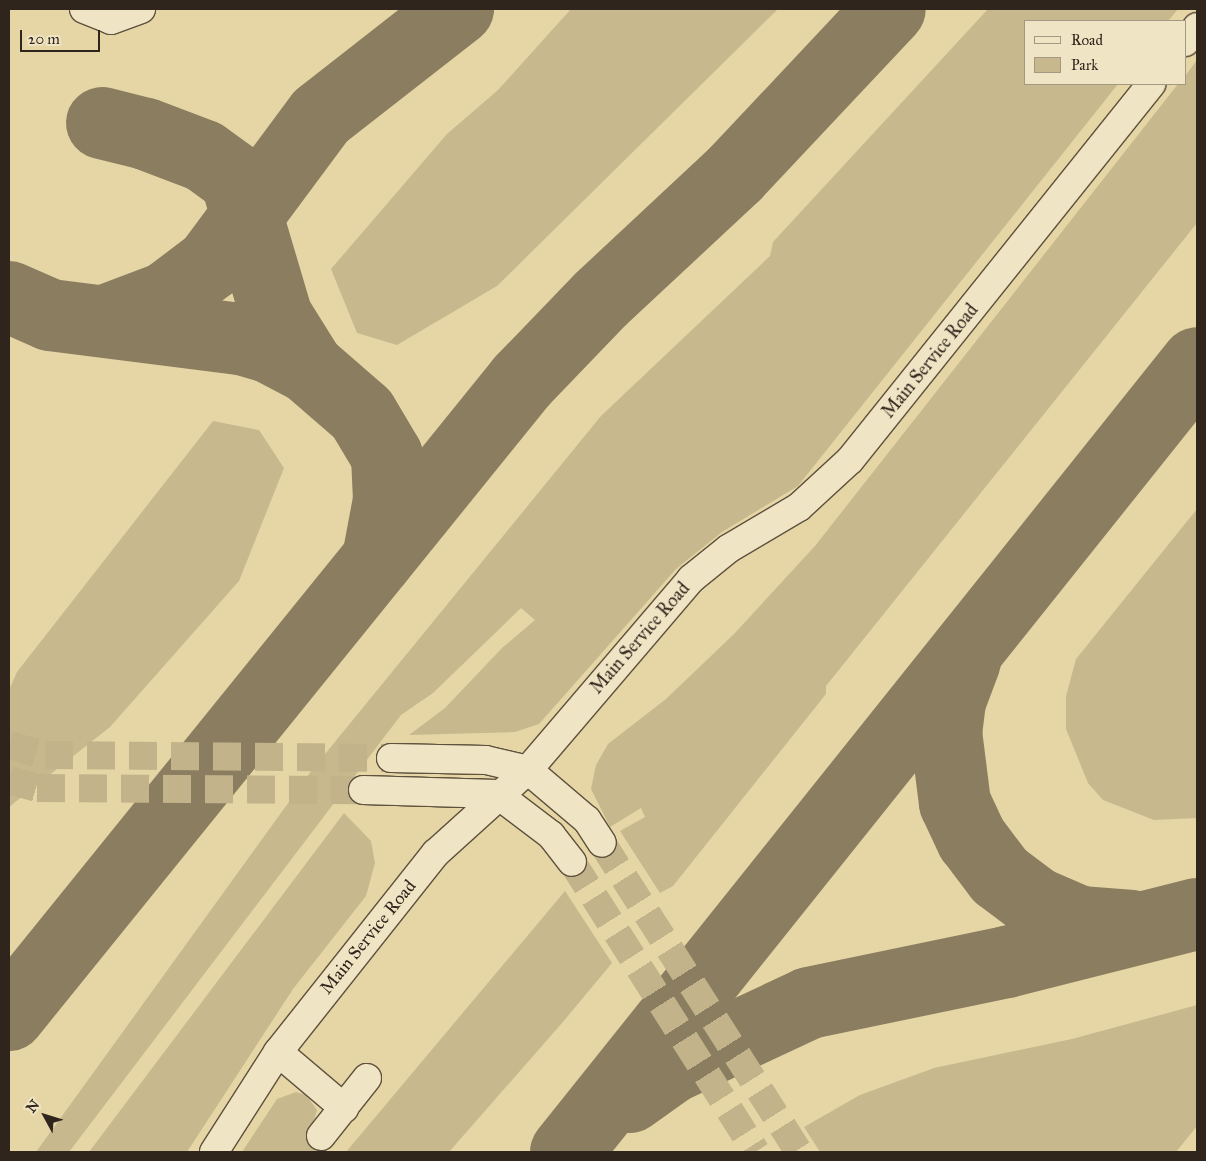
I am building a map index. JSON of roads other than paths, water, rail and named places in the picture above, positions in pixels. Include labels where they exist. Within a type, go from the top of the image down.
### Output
[{"type":"lane","points":[[84,9],[111,20],[141,9]]},
{"type":"lane","points":[[1186,41],[1197,26]]},
{"type":"lane","name":"Main Service Road","points":[[214,1152],[278,1052],[436,852],[497,794],[528,770],[691,579],[728,549],[799,507],[850,460],[1151,85]]},
{"type":"lane","points":[[391,758],[486,760],[528,770],[587,820],[602,843]]},
{"type":"lane","points":[[363,790],[497,794],[550,835],[572,862]]},
{"type":"lane","points":[[278,1052],[344,1108]]},
{"type":"lane","points":[[321,1136],[367,1078]]},
{"type":"tunnel","points":[[9,745],[45,755],[391,758]]},
{"type":"tunnel","points":[[9,780],[37,788],[363,790]]},
{"type":"tunnel","points":[[602,843],[799,1152]]},
{"type":"tunnel","points":[[572,862],[756,1152]]}]
